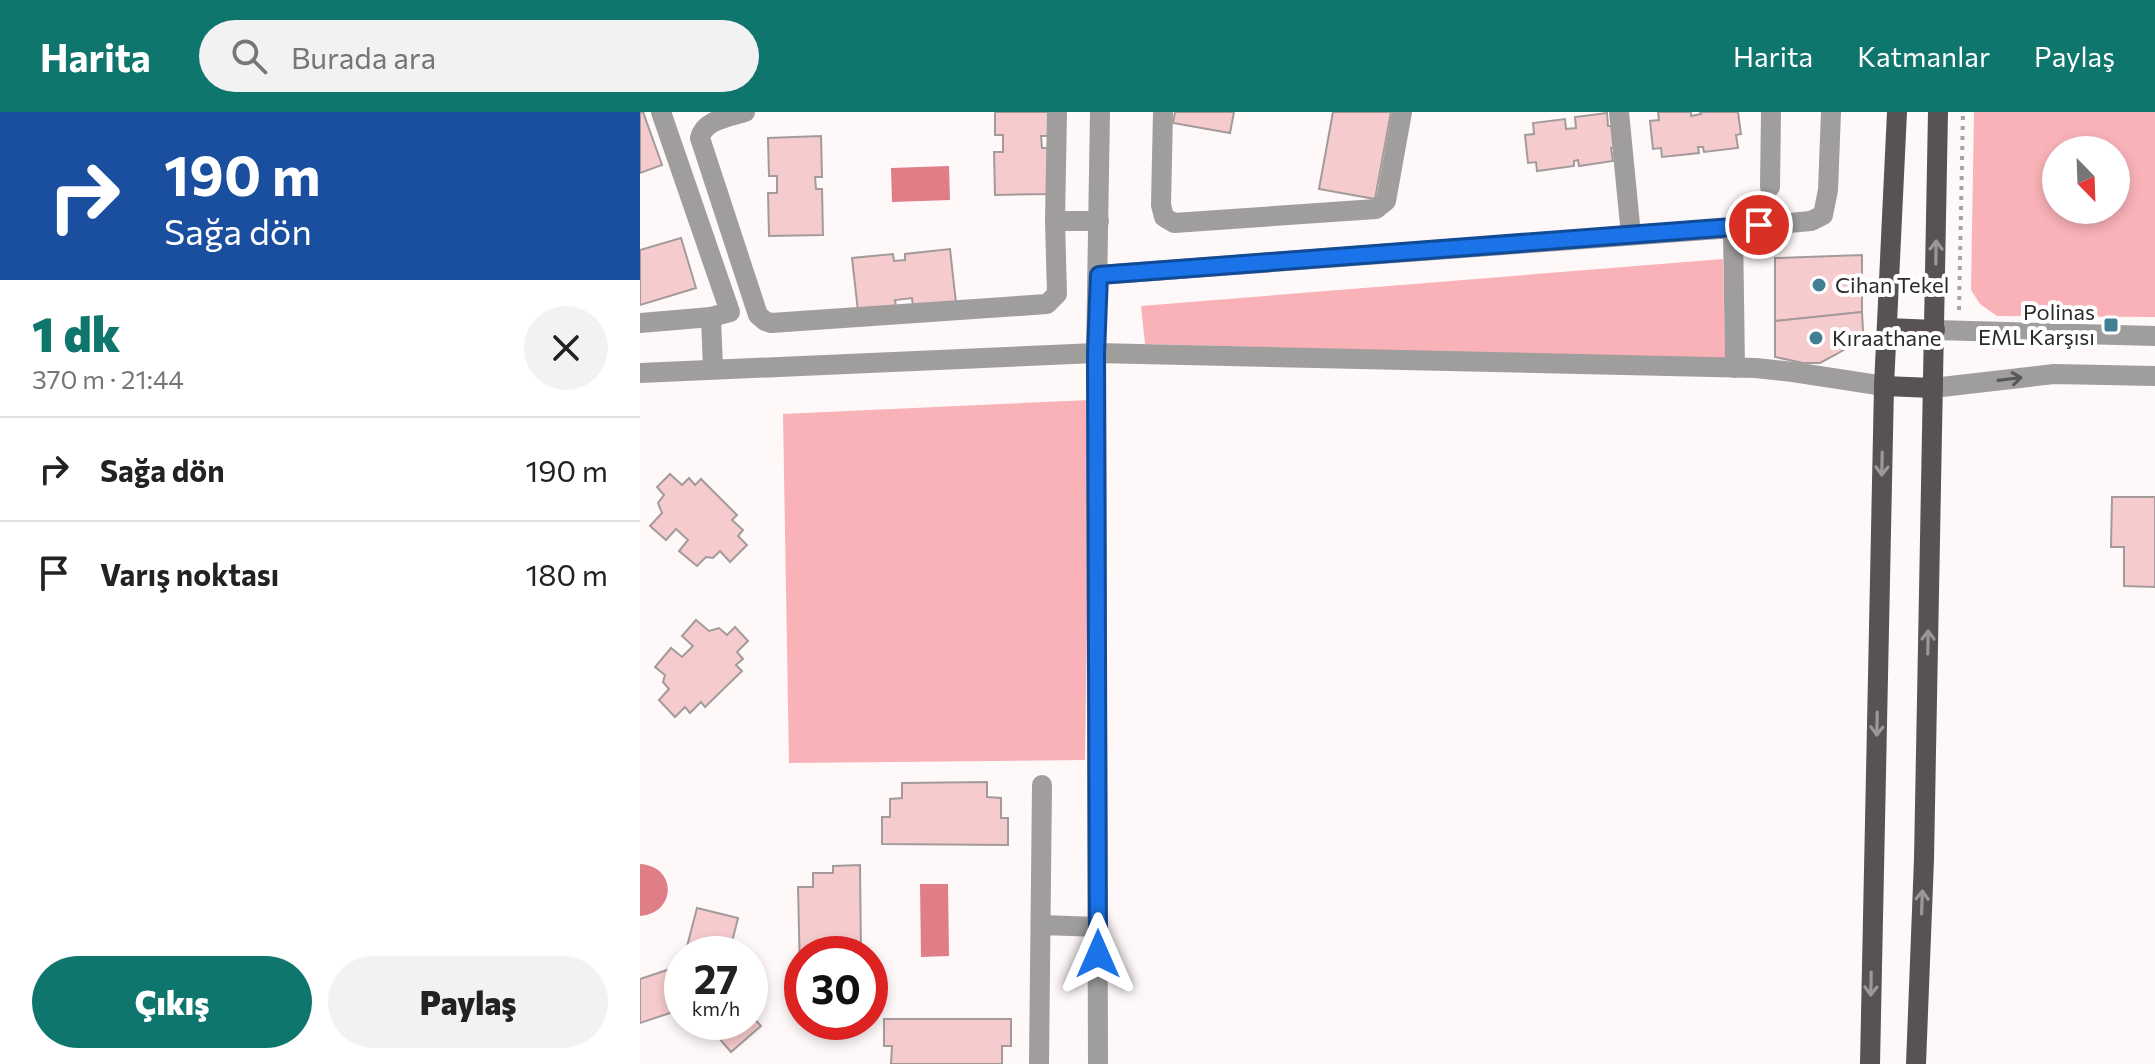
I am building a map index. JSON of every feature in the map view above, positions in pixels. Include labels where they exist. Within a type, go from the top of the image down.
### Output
[{"type":"main road","points":[[1870,1064],[1884,386],[1897,112]]},
{"type":"main road","points":[[1916,1064],[1924,843],[1938,112]]},
{"type":"main road","points":[[1887,328],[1935,330]]},
{"type":"main road","points":[[1884,386],[1933,388]]},
{"type":"street","points":[[640,323],[711,317],[730,312],[661,112]]},
{"type":"street","points":[[745,112],[711,123],[703,128],[700,138],[758,315],[771,323],[1047,304],[1057,294],[1057,112]]},
{"type":"street","points":[[1098,1064],[1096,353],[1100,112]]},
{"type":"street","points":[[1163,112],[1161,205],[1164,217],[1174,223],[1376,209],[1386,201],[1402,112]]},
{"type":"street","points":[[1619,112],[1631,235]]},
{"type":"street","points":[[1770,187],[1771,112]]},
{"type":"street","points":[[1099,275],[1811,221],[1823,215],[1828,190],[1831,112]]},
{"type":"street","points":[[1055,221],[1099,221]]},
{"type":"street","points":[[1733,228],[1735,368]]},
{"type":"street","points":[[711,317],[713,369]]},
{"type":"street","points":[[1935,330],[2155,336]]},
{"type":"street","points":[[640,373],[1096,353],[1735,368],[1793,372],[1884,386]]},
{"type":"street","points":[[1933,388],[2054,374],[2155,376]]},
{"type":"street","points":[[1039,1064],[1042,785]]},
{"type":"street","points":[[1042,925],[1098,927]]},
{"type":"shaded area","points":[[1974,112],[2155,112],[2155,317],[1997,316],[1980,304],[1971,290]]},
{"type":"shaded area","points":[[949,166],[950,200],[892,202],[891,168]]},
{"type":"shaded area","points":[[1723,259],[1725,359],[1145,344],[1141,306]]},
{"type":"shaded area","points":[[1090,400],[1085,760],[789,763],[783,414]]},
{"type":"shaded area","points":[[640,864],[661,873],[668,890],[661,907],[640,916]]},
{"type":"shaded area","points":[[920,884],[948,884],[949,956],[921,957]]},
{"type":"building","points":[[640,112],[643,112],[662,165],[640,173]]},
{"type":"building","points":[[995,112],[1048,112],[1048,136],[1041,136],[1042,148],[1048,148],[1049,194],[995,195],[994,152],[1003,152],[1003,135],[995,135]]},
{"type":"building","points":[[1175,112],[1234,112],[1230,133],[1173,123]]},
{"type":"building","points":[[1333,112],[1391,112],[1375,199],[1319,189]]},
{"type":"building","points":[[1658,112],[1691,112],[1691,116],[1700,112],[1738,112],[1741,134],[1736,135],[1738,148],[1704,152],[1703,147],[1698,147],[1699,153],[1662,157],[1661,148],[1653,149],[1650,121],[1659,120]]},
{"type":"building","points":[[1607,113],[1608,126],[1613,126],[1616,148],[1611,148],[1613,161],[1579,166],[1578,160],[1574,161],[1574,166],[1537,171],[1536,162],[1528,163],[1525,135],[1534,134],[1533,123],[1565,119],[1566,129],[1576,128],[1575,117]]},
{"type":"building","points":[[821,136],[822,177],[815,177],[816,189],[822,189],[823,235],[769,236],[768,193],[777,193],[777,176],[769,176],[768,138]]},
{"type":"building","points":[[681,238],[696,288],[640,305],[640,250]]},
{"type":"building","points":[[950,249],[956,303],[913,307],[912,298],[895,300],[896,307],[858,311],[852,258],[893,254],[894,261],[905,260],[905,254]]},
{"type":"building","name":"Cihan Tekel","points":[[1862,255],[1862,312],[1775,321],[1775,258]]},
{"type":"building","name":"Kıraathane","points":[[1862,312],[1863,331],[1852,345],[1820,363],[1775,357],[1775,321]]},
{"type":"building","points":[[670,474],[682,485],[689,478],[695,485],[701,479],[737,515],[732,520],[743,530],[738,536],[747,545],[730,562],[720,551],[713,558],[706,557],[697,566],[679,551],[688,540],[676,529],[666,540],[650,526],[662,513],[658,503],[664,495],[657,487]]},
{"type":"building","points":[[2112,497],[2155,497],[2155,587],[2124,586],[2124,547],[2111,547]]},
{"type":"building","points":[[696,620],[709,631],[719,628],[727,635],[735,627],[748,641],[737,652],[743,659],[736,665],[742,671],[705,707],[701,702],[690,713],[685,707],[675,717],[659,700],[669,689],[663,682],[665,675],[655,667],[671,648],[682,657],[693,646],[682,636]]},
{"type":"building","points":[[987,782],[987,797],[1001,798],[1001,818],[1008,818],[1008,845],[882,844],[882,817],[890,817],[890,799],[902,798],[902,783]]},
{"type":"building","points":[[860,865],[861,936],[799,936],[798,887],[813,887],[813,873],[833,873],[833,866]]},
{"type":"building","points":[[697,908],[738,918],[734,936],[690,936]]},
{"type":"building","points":[[664,971],[664,1015],[640,1023],[640,979]]},
{"type":"building","points":[[888,1019],[1011,1019],[1011,1046],[1002,1046],[1002,1064],[891,1064],[892,1046],[884,1046],[884,1040],[888,1040]]},
{"type":"building","points":[[721,1040],[745,1040],[731,1052]]},
{"type":"place","name":"Cihan Tekel","points":[[1819,285]]},
{"type":"place","name":"Polinas EML Karşısı","points":[[2111,325]]},
{"type":"place","name":"Kıraathane","points":[[1816,338]]},
{"type":"route","points":[[1098,954],[1096,353],[1099,275],[1759,225]]}]
